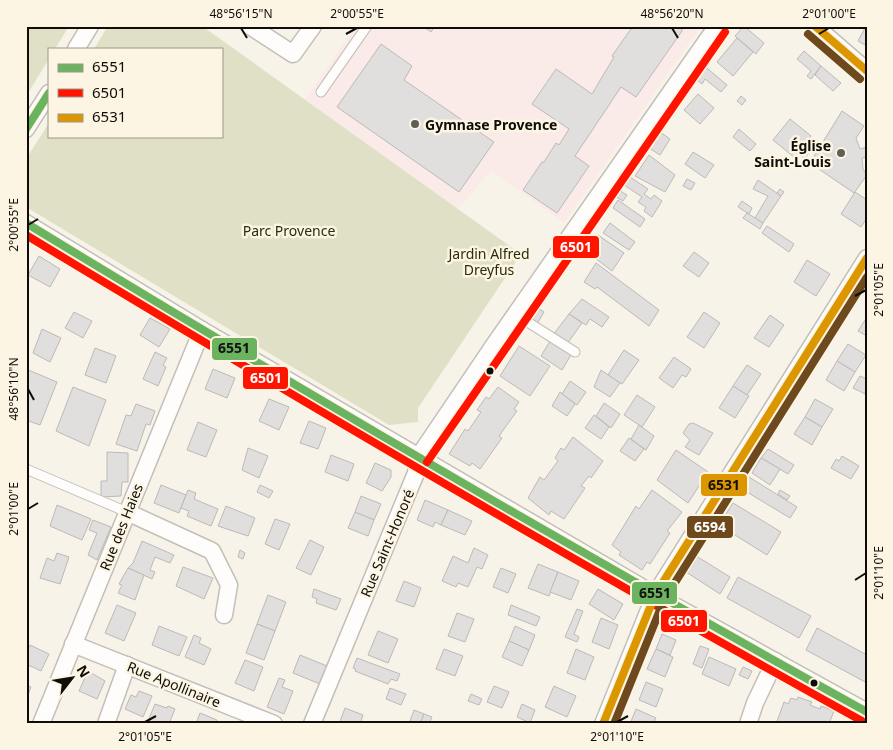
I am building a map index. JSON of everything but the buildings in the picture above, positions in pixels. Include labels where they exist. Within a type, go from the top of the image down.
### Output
[{"type":"street","points":[[77,48],[90,26]]},
{"type":"street","points":[[250,26],[293,54],[313,26]]},
{"type":"street","name":"Rue Saint-Honoré","points":[[312,724],[416,473],[419,456],[515,314],[717,26]]},
{"type":"street","points":[[815,26],[867,72]]},
{"type":"street","points":[[26,129],[48,94]]},
{"type":"street","points":[[26,223],[202,330],[655,595],[867,712]]},
{"type":"street","points":[[603,724],[655,595],[867,258]]},
{"type":"street","name":"Rue des Haies","points":[[41,724],[202,330]]},
{"type":"street","points":[[127,512],[212,551],[229,585],[224,615]]},
{"type":"street","name":"Rue Apollinaire","points":[[73,644],[274,724]]},
{"type":"street","points":[[748,724],[755,703],[775,661]]},
{"type":"street","points":[[106,724],[127,665]]},
{"type":"lane","points":[[322,92],[367,26]]},
{"type":"lane","points":[[515,314],[575,352]]},
{"type":"lane","points":[[26,469],[127,512]]},
{"type":"shaded area","points":[[356,26],[701,26],[564,223],[491,171],[457,210],[305,99]]},
{"type":"green space","points":[[26,26],[69,26],[56,48],[48,48],[48,61],[26,96]]},
{"type":"green space","name":"Parc Provence","points":[[108,26],[202,26],[521,254],[418,408],[418,422],[389,425],[26,207],[26,159],[48,125],[48,138],[222,138],[222,48],[95,48]]},
{"type":"transit line","name":"6531","points":[[815,26],[867,71]]},
{"type":"transit line","name":"6501","points":[[427,462],[725,32]]},
{"type":"transit line","name":"6594","points":[[808,34],[860,79]]},
{"type":"transit line","name":"6551","points":[[26,129],[48,95]]},
{"type":"transit line","name":"6551","points":[[26,223],[234,349],[444,472],[867,712]]},
{"type":"transit line","name":"6501","points":[[26,235],[442,482],[651,603],[862,721]]},
{"type":"transit line","name":"6531","points":[[603,724],[655,595],[867,258]]},
{"type":"transit line","name":"6594","points":[[614,724],[664,600],[867,277]]},
{"type":"place","name":"Gymnase Provence","points":[[415,124]]},
{"type":"place","name":"Église Saint-Louis","points":[[841,153]]},
{"type":"park label","name":"Jardin Alfred Dreyfus","points":[[489,262]]}]
